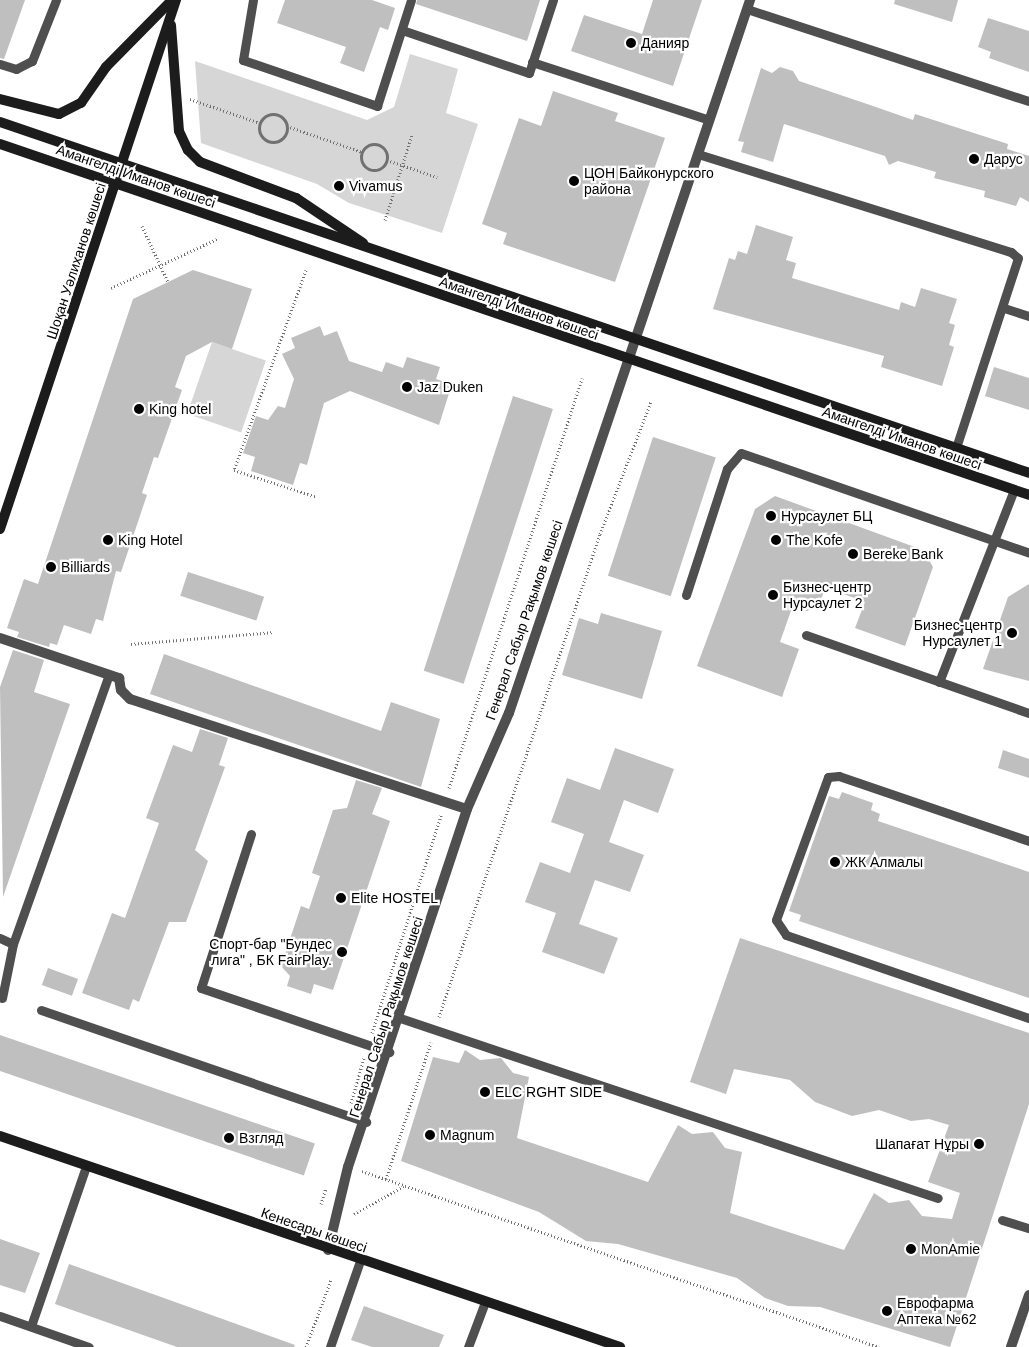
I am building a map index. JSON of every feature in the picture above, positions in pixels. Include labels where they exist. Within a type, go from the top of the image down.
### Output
[{"type":"main road","name":"Шоқан Уәлиханов көшесі","points":[[0,529],[116,183],[174,0]]},
{"type":"main road","points":[[0,99],[59,114],[80,103],[106,67],[174,0]]},
{"type":"main road","points":[[170,16],[179,130],[188,150],[200,162],[296,198],[374,251]]},
{"type":"main road","name":"Амангелді Иманов көшесі","points":[[0,122],[634,340],[1029,473]]},
{"type":"main road","name":"Амангелді Иманов көшесі","points":[[0,144],[626,360],[1029,495]]},
{"type":"main road","name":"Кенесары көшесі","points":[[2,1137],[360,1261],[620,1347]]},
{"type":"street","name":"Генерал Сабыр Рақымов көшесі","points":[[328,1250],[348,1166],[366,1122],[467,809],[509,713],[626,360],[749,5]]},
{"type":"street","points":[[0,638],[119,678],[121,690],[130,699],[467,809]]},
{"type":"street","points":[[1011,1347],[1029,1295]]},
{"type":"lane","points":[[0,64],[16,69],[32,61],[56,0]]},
{"type":"lane","points":[[253,0],[243,60],[377,106],[411,0]]},
{"type":"lane","points":[[402,30],[529,73],[553,0]]},
{"type":"lane","points":[[749,5],[1029,101]]},
{"type":"lane","points":[[532,62],[709,120]]},
{"type":"lane","points":[[698,154],[1011,252],[1018,258],[1018,268],[956,448]]},
{"type":"lane","points":[[1004,308],[1029,316]]},
{"type":"lane","points":[[686,595],[727,469],[741,453],[1029,553]]},
{"type":"lane","points":[[939,682],[992,540],[1014,490]]},
{"type":"lane","points":[[806,635],[1029,713]]},
{"type":"lane","points":[[2,998],[13,944],[109,675]]},
{"type":"lane","points":[[1029,841],[839,776],[828,777],[776,920],[786,935],[1029,1018]]},
{"type":"lane","points":[[251,834],[201,988],[389,1052]]},
{"type":"lane","points":[[0,938],[13,944]]},
{"type":"lane","points":[[41,1010],[366,1122]]},
{"type":"lane","points":[[400,1018],[938,1198]]},
{"type":"lane","points":[[31,1326],[86,1166]]},
{"type":"lane","points":[[1002,1220],[1029,1228]]},
{"type":"lane","points":[[330,1347],[360,1261]]},
{"type":"lane","points":[[468,1347],[485,1302]]},
{"type":"lane","points":[[0,1316],[89,1347]]},
{"type":"path","points":[[185,97],[260,123]]},
{"type":"path","points":[[260,123],[275,114],[287,126],[362,152]]},
{"type":"path","points":[[260,123],[260,133],[270,142],[283,138],[287,126]]},
{"type":"path","points":[[385,220],[412,135]]},
{"type":"path","points":[[387,160],[378,169],[370,169],[361,160],[362,152],[367,145],[380,145],[387,160],[437,177]]},
{"type":"path","points":[[142,226],[168,282]]},
{"type":"path","points":[[111,288],[217,239]]},
{"type":"path","points":[[306,270],[234,470],[317,497]]},
{"type":"path","points":[[386,1179],[600,534],[651,402]]},
{"type":"path","points":[[130,644],[273,632]]},
{"type":"path","points":[[348,1166],[879,1347]]},
{"type":"path","points":[[354,1214],[404,1186]]},
{"type":"path","points":[[306,1347],[331,1280]]},
{"type":"shaded area","points":[[410,54],[458,69],[446,113],[478,124],[442,233],[349,203],[317,184],[201,143],[195,61],[367,120],[394,107]]},
{"type":"shaded area","points":[[212,342],[266,361],[241,432],[187,414]]},
{"type":"building","points":[[0,0],[25,0],[4,59],[0,58]]},
{"type":"building","points":[[285,0],[372,0],[395,8],[388,30],[380,27],[364,72],[340,63],[346,47],[277,23]]},
{"type":"building","points":[[417,0],[540,0],[527,41],[416,4]]},
{"type":"building","name":"Данияр","points":[[653,0],[702,0],[673,86],[571,51],[584,15],[642,34]]},
{"type":"building","points":[[895,0],[958,0],[952,22],[894,4]]},
{"type":"building","points":[[988,18],[1029,31],[1029,72],[989,58],[991,52],[978,47]]},
{"type":"building","points":[[780,67],[793,71],[799,81],[913,120],[915,114],[1008,144],[1007,149],[1029,156],[1029,202],[1020,197],[1016,206],[984,197],[985,191],[934,178],[936,172],[898,161],[889,165],[885,156],[784,124],[773,162],[741,152],[744,142],[738,141],[761,68],[772,73]]},
{"type":"building","name":"ЦОН Байконурского района","points":[[553,91],[618,113],[615,121],[665,138],[615,282],[503,244],[507,233],[482,224],[519,118],[541,126]]},
{"type":"building","points":[[756,225],[793,237],[786,260],[796,263],[792,278],[899,310],[901,302],[915,307],[921,288],[957,299],[949,323],[955,325],[949,345],[954,347],[942,386],[881,367],[884,356],[713,309],[729,258],[735,260],[738,251],[747,254]]},
{"type":"building","points":[[193,270],[252,289],[232,349],[212,342],[186,356],[175,387],[182,390],[158,458],[154,457],[142,493],[147,495],[121,572],[116,571],[103,621],[96,619],[91,634],[64,625],[57,645],[50,643],[49,647],[17,637],[19,632],[7,628],[24,579],[38,584],[133,299]]},
{"type":"building","points":[[320,326],[324,336],[337,331],[349,361],[382,372],[386,362],[403,368],[407,357],[440,367],[436,379],[452,384],[439,425],[350,391],[324,403],[307,465],[300,463],[293,485],[251,471],[255,457],[243,453],[256,416],[268,420],[278,406],[285,408],[294,379],[282,354],[295,348],[291,338]]},
{"type":"building","points":[[994,367],[1029,378],[1029,410],[985,396]]},
{"type":"building","points":[[513,396],[553,409],[464,684],[424,671]]},
{"type":"building","points":[[653,437],[716,457],[671,596],[608,576]]},
{"type":"building","name":"Бизнес-центр Нурсаулет 2","points":[[775,496],[923,550],[933,567],[905,646],[855,628],[865,602],[825,587],[820,604],[807,611],[793,605],[780,642],[799,649],[782,697],[697,666],[755,509]]},
{"type":"building","points":[[188,572],[264,597],[256,620],[180,596]]},
{"type":"building","name":"Бизнес-центр Нурсаулет 1","points":[[1029,584],[1029,681],[983,669],[1008,597]]},
{"type":"building","points":[[601,613],[662,631],[642,699],[562,675],[579,618],[598,624]]},
{"type":"building","points":[[13,650],[44,660],[34,692],[70,704],[3,897],[0,687]]},
{"type":"building","points":[[164,654],[381,731],[391,702],[440,719],[421,787],[150,694]]},
{"type":"building","points":[[200,729],[228,738],[219,765],[225,767],[195,850],[208,861],[186,922],[169,922],[139,1002],[133,999],[129,1010],[82,993],[112,913],[125,918],[159,823],[146,818],[173,745],[192,752]]},
{"type":"building","points":[[615,748],[674,769],[658,813],[624,800],[609,842],[644,855],[630,892],[595,880],[579,924],[618,938],[604,974],[542,952],[556,913],[525,902],[540,862],[570,873],[584,834],[551,822],[567,778],[600,790]]},
{"type":"building","points":[[1003,750],[1029,759],[1029,778],[998,768]]},
{"type":"building","points":[[356,780],[382,788],[372,814],[390,821],[333,990],[314,984],[311,994],[287,986],[290,976],[281,966],[301,906],[309,909],[320,876],[312,873],[333,810],[347,808]]},
{"type":"building","points":[[842,792],[873,803],[871,810],[880,814],[878,821],[1029,872],[1029,998],[799,921],[801,915],[789,911],[829,796],[839,799]]},
{"type":"building","name":"Шапағат Нұры","points":[[740,938],[1029,1033],[1029,1104],[950,1347],[820,1307],[788,1306],[765,1298],[737,1278],[618,1244],[586,1241],[539,1212],[401,1161],[433,1057],[459,1063],[465,1050],[480,1060],[501,1058],[513,1073],[529,1077],[517,1138],[648,1182],[678,1125],[692,1134],[713,1132],[725,1148],[742,1152],[730,1213],[844,1250],[874,1193],[889,1203],[909,1200],[922,1216],[952,1219],[960,1193],[928,1182],[949,1125],[929,1119],[911,1121],[879,1110],[852,1116],[815,1102],[790,1080],[734,1069],[726,1094],[690,1082]]},
{"type":"building","points":[[48,968],[78,979],[72,996],[42,985]]},
{"type":"building","points":[[0,1035],[315,1143],[304,1176],[0,1071]]},
{"type":"building","points":[[0,1239],[40,1253],[25,1293],[0,1285]]},
{"type":"building","points":[[69,1264],[295,1345],[294,1347],[177,1347],[55,1304]]},
{"type":"building","points":[[364,1306],[444,1335],[439,1347],[372,1347],[351,1340]]},
{"type":"place","name":"Данияр","points":[[631,43]]},
{"type":"place","name":"Дарус","points":[[974,159]]},
{"type":"place","name":"ЦОН Байконурского района","points":[[574,181]]},
{"type":"place","name":"Vivamus","points":[[339,186]]},
{"type":"place","name":"Jaz Duken","points":[[407,387]]},
{"type":"place","name":"King hotel","points":[[139,409]]},
{"type":"place","name":"Нурсаулет БЦ","points":[[771,516]]},
{"type":"place","name":"King Hotel","points":[[108,540]]},
{"type":"place","name":"The Kofe","points":[[776,540]]},
{"type":"place","name":"Bereke Bank","points":[[853,554]]},
{"type":"place","name":"Billiards","points":[[51,567]]},
{"type":"place","name":"Бизнес-центр Нурсаулет 2","points":[[773,595]]},
{"type":"place","name":"Бизнес-центр Нурсаулет 1","points":[[1012,633]]},
{"type":"place","name":"ЖК Алмалы","points":[[835,862]]},
{"type":"place","name":"Elite HOSTEL","points":[[341,898]]},
{"type":"place","name":"Спорт-бар \"Бундес лига\" , БК FairPlay.","points":[[342,952]]},
{"type":"place","name":"ELC RGHT SIDE","points":[[485,1092]]},
{"type":"place","name":"Magnum","points":[[430,1135]]},
{"type":"place","name":"Взгляд","points":[[229,1138]]},
{"type":"place","name":"Шапағат Нұры","points":[[979,1144]]},
{"type":"place","name":"MonAmie","points":[[911,1249]]},
{"type":"place","name":"Еврофарма Аптека №62","points":[[887,1311]]}]
